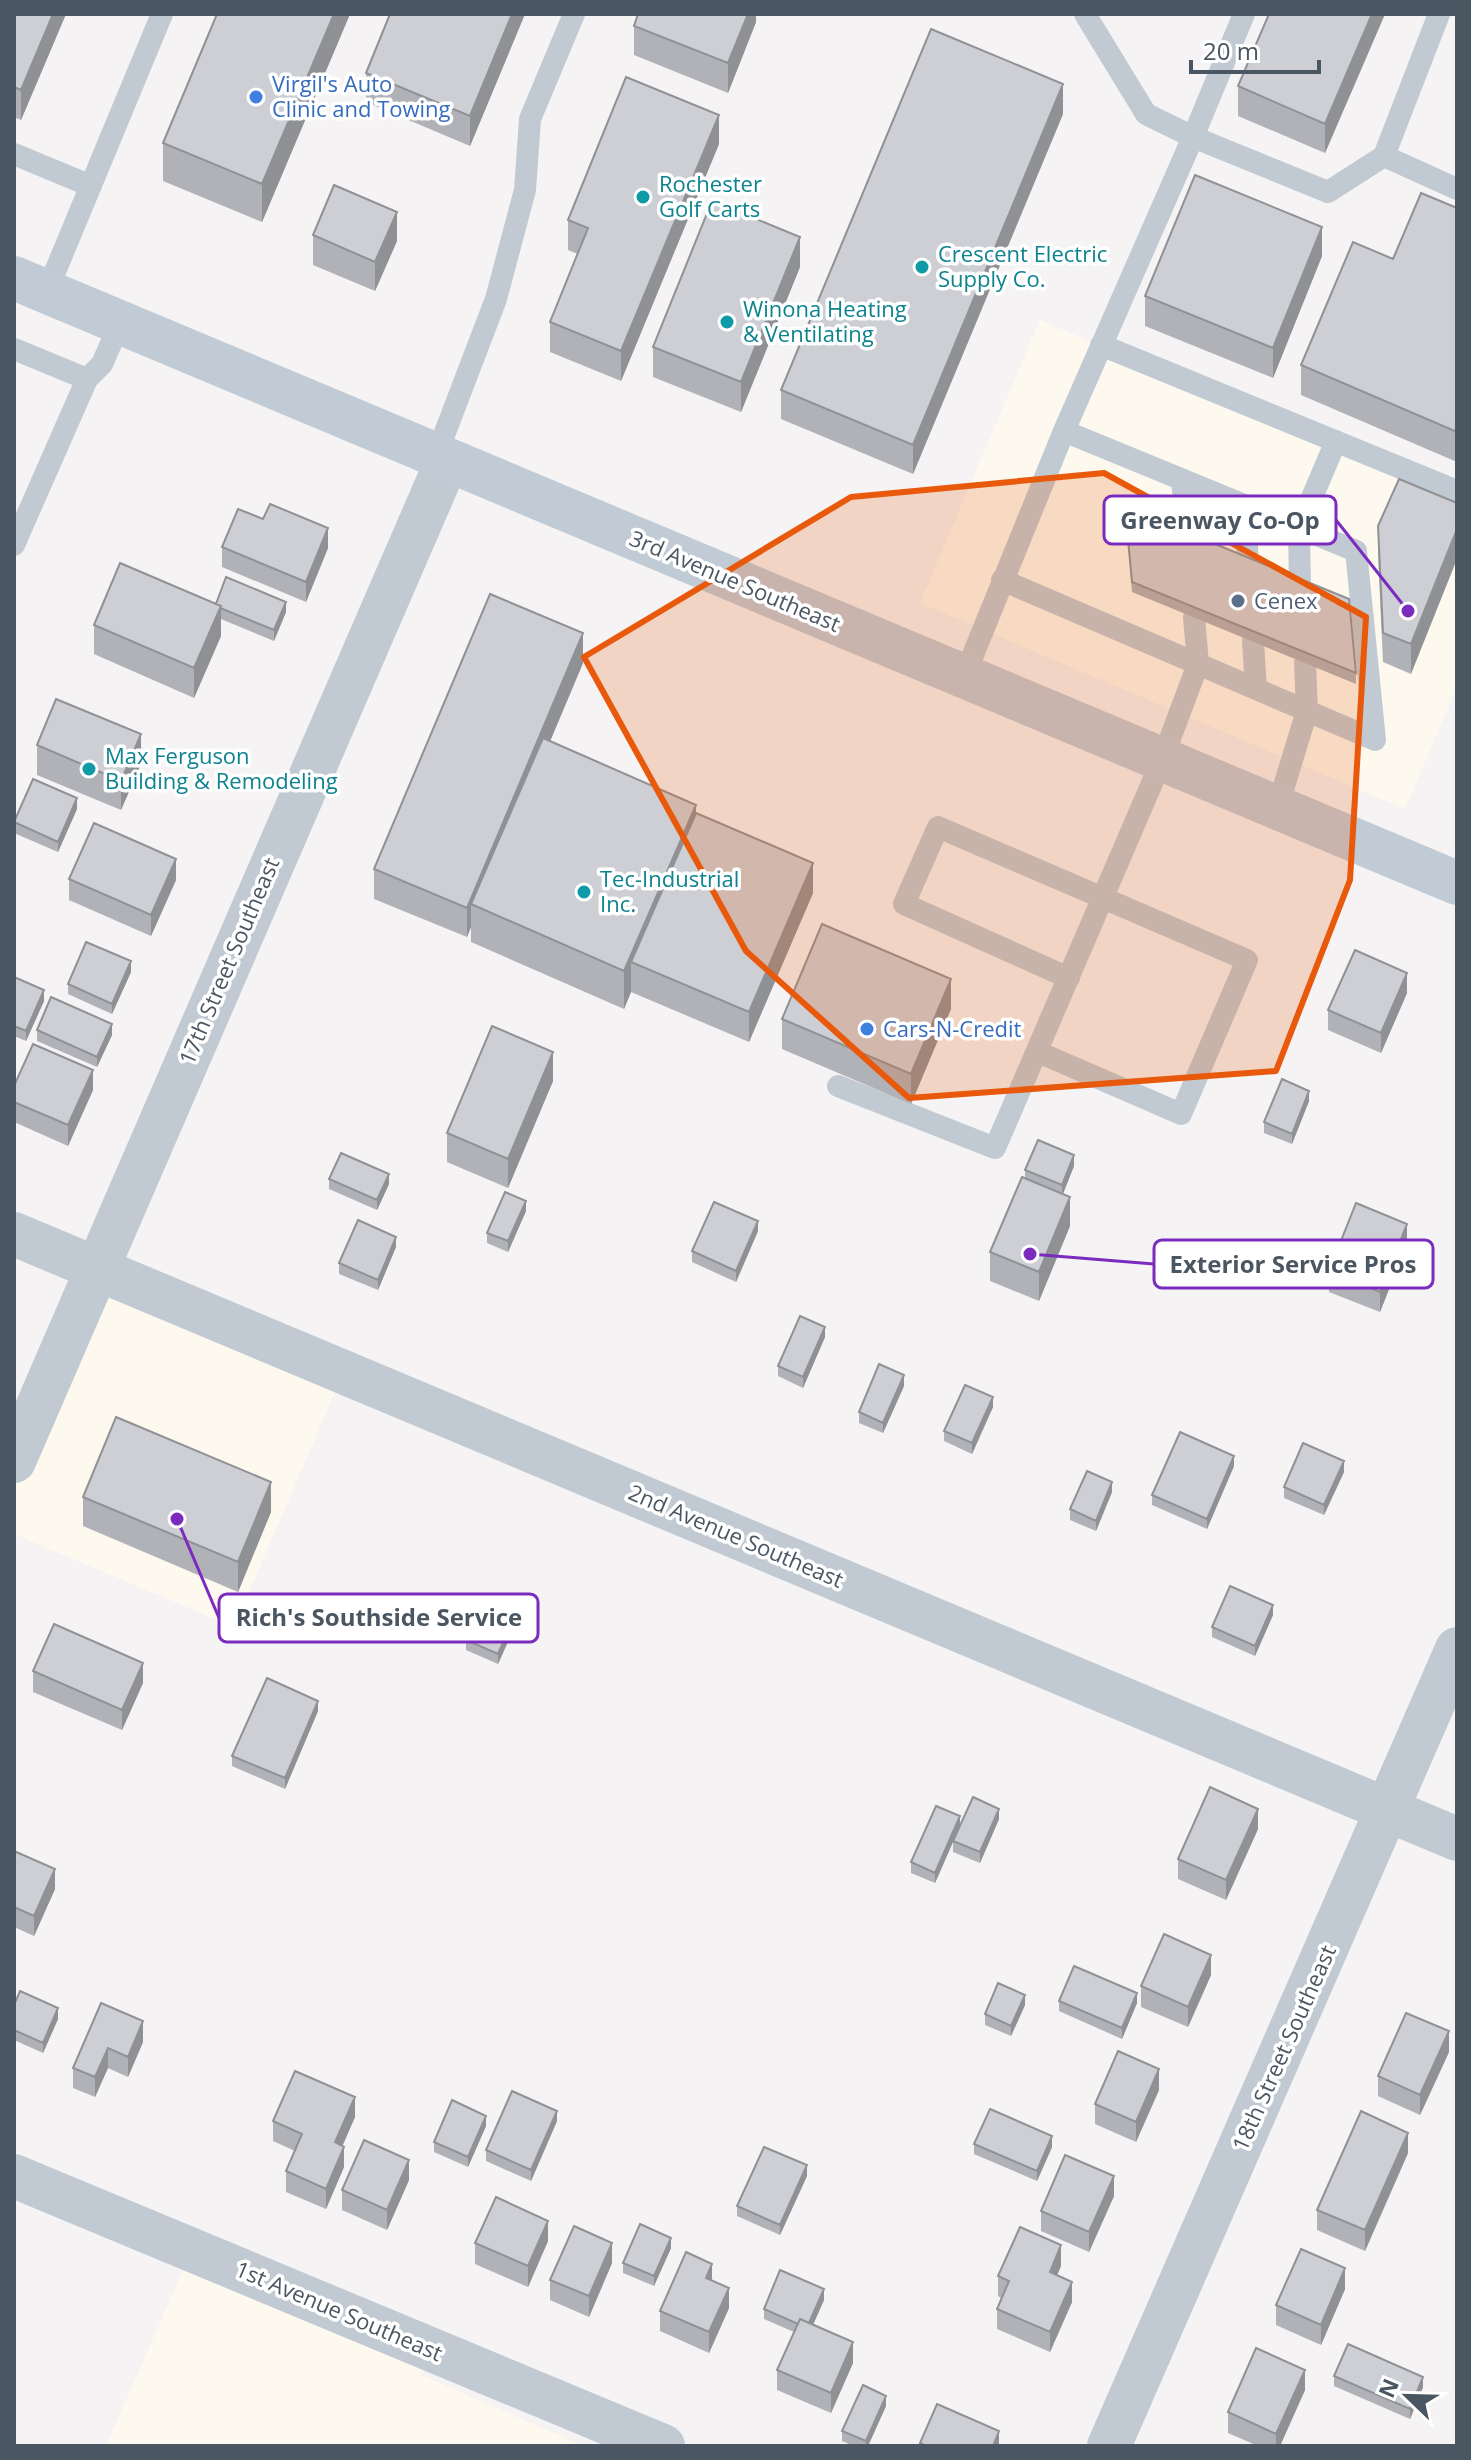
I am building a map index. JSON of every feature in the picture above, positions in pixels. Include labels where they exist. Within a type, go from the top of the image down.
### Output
[{"type":"main road","name":"3rd Avenue Southeast","points":[[30,285],[1457,883]]},
{"type":"street","name":"17th Street Southeast","points":[[14,1461],[441,458]]},
{"type":"street","name":"2nd Avenue Southeast","points":[[14,1234],[1457,1839]]},
{"type":"street","name":"18th Street Southeast","points":[[1109,2446],[1457,1649]]},
{"type":"street","name":"1st Avenue Southeast","points":[[14,2176],[663,2446]]},
{"type":"lane","points":[[30,285],[91,186],[162,14]]},
{"type":"lane","points":[[441,458],[496,299],[525,190],[530,119],[574,14]]},
{"type":"lane","points":[[1085,14],[1146,114],[1193,137],[1328,192],[1384,156],[1439,14]]},
{"type":"lane","points":[[964,677],[1064,431],[1244,14]]},
{"type":"lane","points":[[14,154],[91,186]]},
{"type":"lane","points":[[1384,156],[1457,189]]},
{"type":"lane","points":[[14,545],[87,379],[102,364],[120,323]]},
{"type":"lane","points":[[1101,345],[1457,491]]},
{"type":"lane","points":[[14,349],[87,379]]},
{"type":"lane","points":[[1002,580],[1375,740],[1356,551],[1064,431]]},
{"type":"lane","points":[[1300,589],[1299,528],[1336,441]]},
{"type":"lane","points":[[1182,479],[1188,543]]},
{"type":"lane","points":[[1245,505],[1248,567]]},
{"type":"lane","points":[[838,1086],[995,1148],[1162,760],[1198,664],[1194,617]]},
{"type":"lane","points":[[1253,641],[1256,689]]},
{"type":"lane","points":[[1277,809],[1307,711],[1305,663]]},
{"type":"lane","points":[[1038,1052],[1181,1114],[1247,960],[938,827],[904,904],[1069,978]]},
{"type":"highlighted area","points":[[1104,473],[1366,617],[1350,880],[1276,1071],[909,1098],[746,951],[584,657],[851,497]]},
{"type":"shaded area","points":[[1040,320],[1457,496],[1457,687],[1405,809],[920,603]]},
{"type":"shaded area","points":[[96,1267],[344,1371],[234,1627],[14,1534],[14,1461]]},
{"type":"shaded area","points":[[192,2250],[431,2349],[421,2375],[584,2446],[106,2446]]},
{"type":"building","points":[[14,14],[53,14],[21,90],[14,87]]},
{"type":"building","name":"Virgil's Auto Clinic and Towing","points":[[217,14],[334,14],[262,184],[163,143]]},
{"type":"building","points":[[390,14],[512,14],[470,116],[366,73]]},
{"type":"building","points":[[638,14],[748,14],[728,63],[634,26]]},
{"type":"building","points":[[1269,14],[1372,14],[1325,124],[1238,86]]},
{"type":"building","name":"Crescent Electric Supply Co.","points":[[931,29],[1063,84],[913,445],[781,390]]},
{"type":"building","name":"Rochester Golf Carts","points":[[626,77],[719,115],[621,351],[550,322],[588,228],[568,220]]},
{"type":"building","points":[[1195,175],[1322,227],[1273,348],[1145,296]]},
{"type":"building","points":[[334,185],[397,212],[375,262],[313,235]]},
{"type":"building","points":[[1421,193],[1457,208],[1457,432],[1301,365],[1353,242],[1393,259]]},
{"type":"building","name":"Winona Heating & Ventilating","points":[[712,201],[800,237],[741,382],[653,347]]},
{"type":"building","points":[[1399,479],[1457,503],[1457,529],[1411,644],[1383,633],[1378,526]]},
{"type":"building","points":[[270,504],[328,528],[306,582],[222,547],[238,509],[263,519]]},
{"type":"building","points":[[1125,507],[1349,599],[1356,673],[1132,582]]},
{"type":"building","points":[[120,563],[221,606],[194,668],[94,625]]},
{"type":"building","points":[[226,577],[286,602],[274,630],[216,604]]},
{"type":"building","points":[[490,594],[583,633],[467,908],[374,869]]},
{"type":"building","points":[[56,699],[141,734],[121,781],[37,745]]},
{"type":"building","name":"Tec-Industrial Inc.","points":[[543,738],[696,805],[624,971],[471,904]]},
{"type":"building","points":[[33,779],[77,798],[58,842],[14,822]]},
{"type":"building","points":[[696,813],[813,863],[749,1012],[631,962]]},
{"type":"building","points":[[94,823],[176,859],[151,915],[69,879]]},
{"type":"building","name":"Cars-N-Credit","points":[[822,924],[951,979],[911,1074],[782,1019]]},
{"type":"building","points":[[86,942],[131,961],[112,1004],[68,984]]},
{"type":"building","points":[[1355,950],[1407,973],[1381,1033],[1328,1010]]},
{"type":"building","points":[[14,977],[44,990],[26,1031],[14,1026]]},
{"type":"building","points":[[51,997],[112,1024],[97,1057],[37,1030]]},
{"type":"building","points":[[492,1026],[553,1052],[508,1159],[447,1133]]},
{"type":"building","points":[[33,1044],[93,1070],[68,1125],[14,1102],[14,1086]]},
{"type":"building","points":[[1282,1079],[1309,1091],[1292,1134],[1264,1122]]},
{"type":"building","points":[[1038,1140],[1074,1155],[1062,1185],[1025,1170]]},
{"type":"building","points":[[341,1153],[389,1174],[377,1200],[329,1179]]},
{"type":"building","points":[[1022,1177],[1070,1197],[1039,1272],[990,1252]]},
{"type":"building","points":[[505,1192],[526,1201],[508,1241],[487,1233]]},
{"type":"building","points":[[714,1202],[758,1221],[736,1271],[692,1251]]},
{"type":"building","points":[[1356,1203],[1407,1224],[1380,1292],[1329,1271]]},
{"type":"building","points":[[358,1220],[396,1237],[378,1280],[339,1263]]},
{"type":"building","points":[[800,1316],[825,1327],[803,1377],[778,1366]]},
{"type":"building","points":[[879,1364],[904,1375],[883,1423],[859,1412]]},
{"type":"building","points":[[965,1385],[993,1397],[972,1443],[944,1431]]},
{"type":"building","points":[[116,1417],[271,1482],[238,1562],[83,1497]]},
{"type":"building","points":[[1180,1432],[1234,1456],[1207,1519],[1152,1495]]},
{"type":"building","points":[[1303,1443],[1344,1461],[1324,1505],[1284,1487]]},
{"type":"building","points":[[1087,1471],[1112,1482],[1096,1521],[1070,1509]]},
{"type":"building","points":[[1230,1586],[1273,1605],[1255,1646],[1212,1627]]},
{"type":"building","points":[[486,1594],[518,1608],[498,1654],[466,1640]]},
{"type":"building","points":[[54,1624],[143,1663],[122,1710],[33,1671]]},
{"type":"building","points":[[267,1678],[318,1701],[285,1778],[232,1756]]},
{"type":"building","points":[[1210,1787],[1258,1809],[1226,1880],[1178,1859]]},
{"type":"building","points":[[973,1797],[999,1809],[980,1852],[953,1841]]},
{"type":"building","points":[[936,1806],[960,1816],[935,1873],[911,1862]]},
{"type":"building","points":[[14,1851],[55,1869],[34,1916],[14,1907]]},
{"type":"building","points":[[1164,1934],[1211,1955],[1188,2007],[1141,1986]]},
{"type":"building","points":[[1074,1966],[1137,1993],[1122,2028],[1059,2001]]},
{"type":"building","points":[[998,1983],[1025,1995],[1011,2026],[985,2014]]},
{"type":"building","points":[[20,1991],[58,2008],[43,2043],[14,2030],[14,2005]]},
{"type":"building","points":[[101,2003],[143,2021],[128,2057],[108,2048],[95,2077],[73,2068]]},
{"type":"building","points":[[1406,2013],[1449,2031],[1420,2095],[1378,2076]]},
{"type":"building","points":[[1118,2051],[1159,2069],[1136,2122],[1095,2104]]},
{"type":"building","points":[[295,2071],[355,2097],[335,2142],[344,2147],[326,2189],[286,2171],[302,2134],[273,2121]]},
{"type":"building","points":[[512,2091],[557,2111],[531,2170],[486,2150]]},
{"type":"building","points":[[452,2100],[486,2116],[468,2157],[434,2142]]},
{"type":"building","points":[[990,2109],[1052,2136],[1037,2171],[974,2144]]},
{"type":"building","points":[[1361,2111],[1408,2133],[1365,2230],[1317,2210]]},
{"type":"building","points":[[364,2140],[409,2160],[387,2210],[342,2190]]},
{"type":"building","points":[[764,2147],[807,2165],[780,2225],[737,2206]]},
{"type":"building","points":[[1065,2155],[1114,2176],[1089,2232],[1041,2211]]},
{"type":"building","points":[[496,2197],[548,2221],[528,2266],[475,2243]]},
{"type":"building","points":[[640,2224],[671,2238],[654,2276],[623,2263]]},
{"type":"building","points":[[574,2226],[612,2243],[589,2296],[550,2280]]},
{"type":"building","points":[[1020,2227],[1061,2245],[1050,2272],[1072,2282],[1050,2332],[997,2309],[1009,2281],[998,2276]]},
{"type":"building","points":[[1301,2249],[1345,2268],[1321,2325],[1276,2305]]},
{"type":"building","points":[[686,2252],[712,2264],[706,2278],[729,2288],[709,2332],[660,2311]]},
{"type":"building","points":[[780,2270],[824,2289],[809,2323],[800,2319],[798,2324],[764,2309]]},
{"type":"building","points":[[800,2319],[853,2342],[831,2393],[777,2370]]},
{"type":"building","points":[[1348,2344],[1423,2377],[1410,2409],[1334,2376]]},
{"type":"building","points":[[1256,2348],[1305,2370],[1276,2434],[1228,2412]]},
{"type":"building","points":[[863,2385],[886,2396],[866,2441],[842,2431]]},
{"type":"building","points":[[937,2404],[999,2431],[993,2446],[926,2446],[920,2443]]},
{"type":"place","name":"Virgil's Auto Clinic and Towing","points":[[256,97]]},
{"type":"place","name":"Rochester Golf Carts","points":[[643,197]]},
{"type":"place","name":"Crescent Electric Supply Co.","points":[[922,267]]},
{"type":"place","name":"Winona Heating & Ventilating","points":[[727,322]]},
{"type":"place","name":"Cenex","points":[[1238,601]]},
{"type":"place","name":"Greenway Co-Op","points":[[1408,611]]},
{"type":"place","name":"Max Ferguson Building & Remodeling","points":[[89,769]]},
{"type":"place","name":"Tec-Industrial Inc.","points":[[584,892]]},
{"type":"place","name":"Cars-N-Credit","points":[[867,1029]]},
{"type":"place","name":"Exterior Service Pros","points":[[1030,1254]]},
{"type":"place","name":"Rich's Southside Service","points":[[177,1519]]}]
